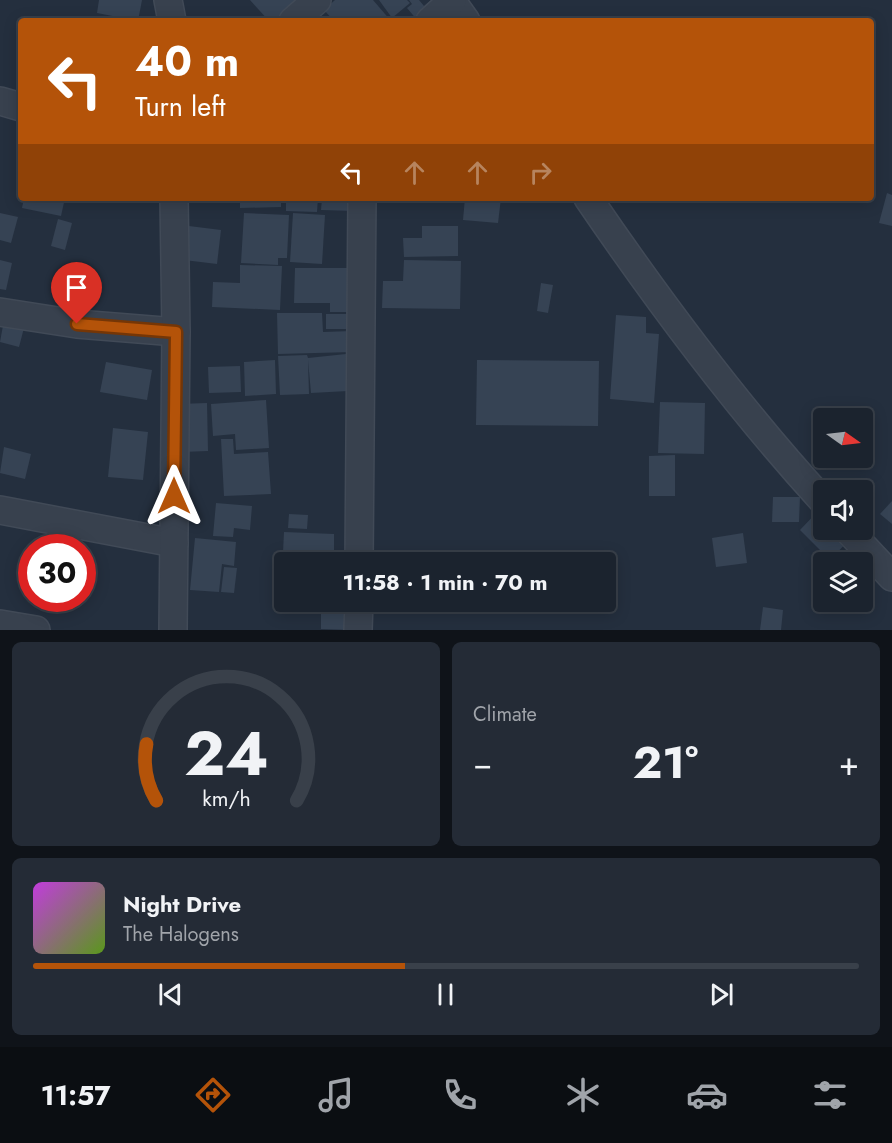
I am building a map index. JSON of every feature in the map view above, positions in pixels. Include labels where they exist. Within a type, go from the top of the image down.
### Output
[{"type":"street","points":[[296,18],[317,0]]},
{"type":"street","points":[[436,18],[457,7]]},
{"type":"street","points":[[0,101],[18,106]]},
{"type":"street","points":[[173,630],[176,332],[174,201]]},
{"type":"street","points":[[359,552],[362,201]]},
{"type":"street","points":[[590,201],[653,294],[714,374],[813,489]]},
{"type":"street","points":[[0,312],[77,324],[176,332]]},
{"type":"street","points":[[0,510],[174,543]]},
{"type":"street","points":[[857,540],[892,577]]},
{"type":"street","points":[[358,612],[358,630]]},
{"type":"street","points":[[0,624],[36,630]]},
{"type":"building","points":[[99,0],[142,0],[139,18],[123,18],[97,13]]},
{"type":"building","points":[[250,0],[300,0],[280,18],[266,18]]},
{"type":"building","points":[[335,0],[373,0],[388,18],[331,18],[324,10]]},
{"type":"building","points":[[379,0],[407,0],[410,3],[392,18]]},
{"type":"building","points":[[409,0],[419,0],[424,6],[431,0],[445,0],[422,18],[415,18],[407,8],[412,4]]},
{"type":"building","points":[[887,193],[892,195],[892,226],[879,223]]},
{"type":"building","points":[[23,201],[64,201],[61,216],[22,208]]},
{"type":"building","points":[[240,201],[281,201],[281,207],[240,208]]},
{"type":"building","points":[[286,201],[318,201],[317,212],[286,211]]},
{"type":"building","points":[[322,201],[355,201],[354,211],[321,210]]},
{"type":"building","points":[[465,201],[501,201],[498,223],[463,220]]},
{"type":"building","points":[[0,213],[18,217],[11,243],[0,240]]},
{"type":"building","points":[[244,213],[289,215],[287,258],[278,258],[278,265],[241,263]]},
{"type":"building","points":[[293,213],[325,215],[322,264],[290,262]]},
{"type":"building","points":[[58,219],[72,223],[65,250],[51,246]]},
{"type":"building","points":[[189,226],[221,230],[217,264],[184,260]]},
{"type":"building","points":[[422,226],[458,226],[458,256],[404,257],[403,238],[422,238]]},
{"type":"building","points":[[0,260],[12,263],[6,290],[0,289]]},
{"type":"building","points":[[404,260],[461,261],[460,309],[382,308],[383,281],[403,281]]},
{"type":"building","points":[[240,265],[282,266],[280,310],[212,307],[213,282],[240,283]]},
{"type":"building","points":[[295,268],[353,268],[352,312],[330,312],[330,303],[294,303]]},
{"type":"building","points":[[541,283],[553,285],[548,313],[537,311]]},
{"type":"building","points":[[277,313],[322,313],[323,332],[352,331],[353,352],[278,354]]},
{"type":"building","points":[[326,314],[352,314],[352,329],[326,329]]},
{"type":"building","points":[[616,315],[646,317],[646,333],[659,334],[654,403],[610,399]]},
{"type":"building","points":[[4,320],[25,324],[19,347],[0,342]]},
{"type":"building","points":[[346,354],[348,391],[311,393],[308,360],[309,394],[280,395],[278,356],[307,355],[308,358]]},
{"type":"building","points":[[275,360],[276,394],[245,396],[244,362]]},
{"type":"building","points":[[477,360],[599,361],[598,426],[476,425]]},
{"type":"building","points":[[106,362],[152,370],[147,400],[100,392]]},
{"type":"building","points":[[240,366],[241,392],[209,393],[208,367]]},
{"type":"building","points":[[266,400],[269,448],[236,450],[235,434],[213,436],[211,404]]},
{"type":"building","points":[[660,402],[705,403],[704,454],[658,453]]},
{"type":"building","points":[[207,403],[208,451],[181,452],[180,404]]},
{"type":"building","points":[[113,428],[148,432],[143,480],[108,477]]},
{"type":"building","points":[[221,439],[233,439],[234,454],[268,452],[271,494],[224,496]]},
{"type":"building","points":[[4,447],[31,454],[25,479],[0,473]]},
{"type":"building","points":[[675,455],[675,496],[649,496],[649,456]]},
{"type":"building","points":[[773,497],[800,497],[799,522],[772,522]]},
{"type":"building","points":[[892,501],[892,524],[880,514]]},
{"type":"building","points":[[216,503],[252,506],[250,530],[234,528],[233,537],[213,536]]},
{"type":"building","points":[[289,514],[308,515],[307,529],[288,528]]},
{"type":"building","points":[[813,516],[813,540],[849,540],[838,552],[822,552],[800,530]]},
{"type":"building","points":[[284,532],[334,534],[334,551],[342,551],[342,552],[283,552]]},
{"type":"building","points":[[743,533],[747,563],[716,567],[712,538]]},
{"type":"building","points":[[195,538],[236,542],[234,566],[222,564],[219,592],[190,590]]},
{"type":"building","points":[[224,567],[237,568],[234,593],[221,592]]},
{"type":"building","points":[[763,607],[783,610],[781,630],[760,630]]},
{"type":"building","points":[[321,612],[351,612],[351,630],[321,629]]},
{"type":"route","points":[[77,324],[176,332],[174,496]]}]
